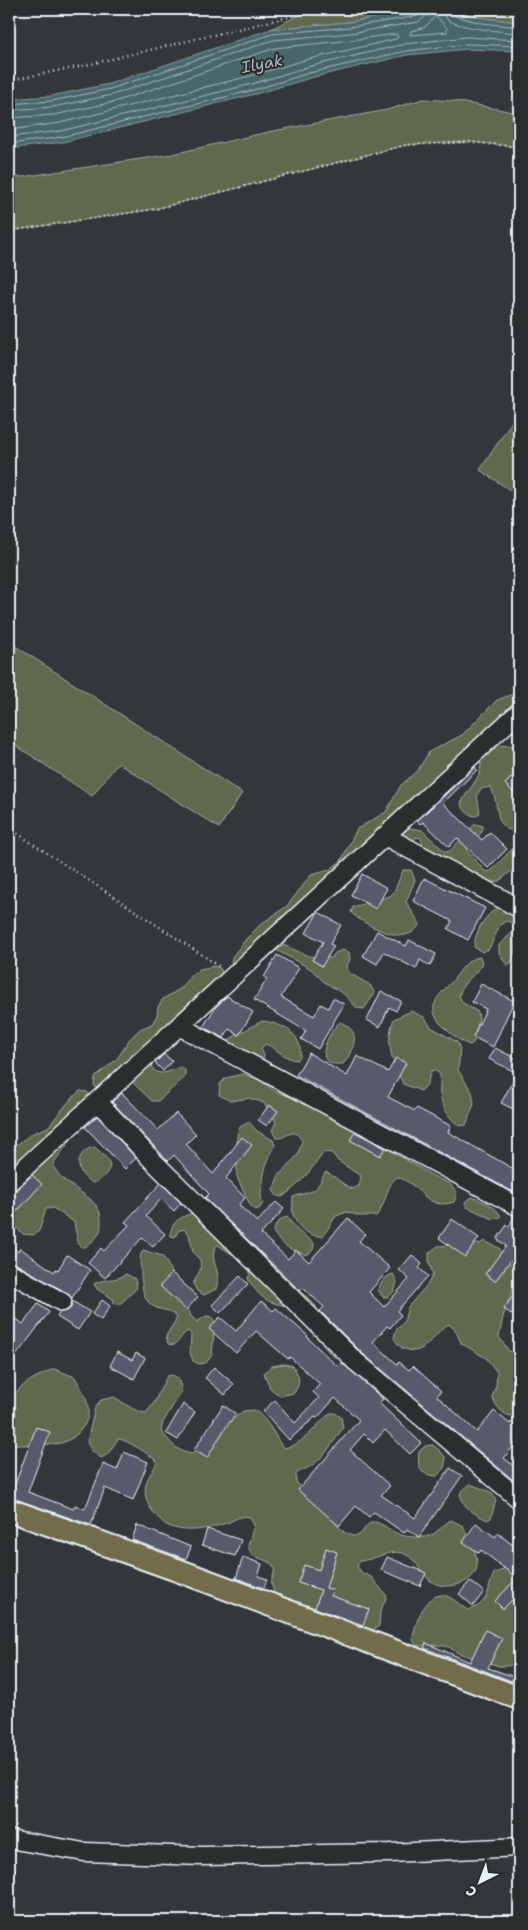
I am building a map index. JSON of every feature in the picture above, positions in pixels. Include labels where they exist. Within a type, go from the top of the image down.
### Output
[{"type":"main road","points":[[9,1510],[180,1571],[519,1698]]},
{"type":"street","points":[[9,1182],[519,712]]},
{"type":"street","points":[[385,836],[519,908]]},
{"type":"street","points":[[179,1026],[519,1207]]},
{"type":"street","points":[[97,1101],[152,1160],[355,1361],[519,1499]]},
{"type":"street","points":[[9,1272],[62,1302]]},
{"type":"street","points":[[9,1839],[84,1852],[202,1856],[390,1853],[519,1847]]},
{"type":"path","points":[[9,80],[107,60],[322,9]]},
{"type":"path","points":[[9,231],[155,209],[406,145],[470,142],[519,147]]},
{"type":"path","points":[[9,828],[234,975]]},
{"type":"green space","points":[[322,9],[428,9],[349,22],[271,29],[301,14]]},
{"type":"green space","points":[[443,9],[519,9],[519,22],[483,18]]},
{"type":"green space","points":[[423,99],[454,101],[519,113],[519,147],[470,142],[406,145],[155,209],[9,231],[9,177],[22,177],[173,154],[268,132],[387,110]]},
{"type":"green space","points":[[519,411],[519,496],[480,470]]},
{"type":"green space","points":[[9,642],[242,793],[219,828],[118,763],[92,796],[9,741]]},
{"type":"green space","points":[[519,692],[519,718],[492,746],[519,745],[519,806],[515,815],[514,830],[503,826],[490,787],[481,789],[477,795],[480,813],[476,816],[470,815],[461,804],[478,776],[481,764],[480,757],[231,967],[232,957],[246,939],[261,924],[287,906],[311,875],[329,870],[341,861],[357,829],[386,812],[401,785],[418,770],[429,752],[462,735],[497,700]]},
{"type":"green space","points":[[475,824],[483,826],[482,832],[466,850],[486,872],[491,871],[519,844],[519,865],[499,881],[489,883],[429,852],[423,845],[421,838],[416,837],[407,855],[402,858],[397,856],[393,850],[398,832],[410,828],[422,830],[445,852],[450,851]]},
{"type":"green space","points":[[403,870],[411,870],[415,880],[406,902],[420,924],[414,931],[405,935],[384,932],[351,912],[353,907],[390,896],[394,892]]},
{"type":"green space","points":[[498,907],[508,907],[519,917],[519,939],[511,963],[507,965],[499,953],[499,945],[514,931],[513,923],[506,921],[500,925],[489,949],[482,952],[474,947],[482,924]]},
{"type":"green space","points":[[284,945],[308,956],[331,958],[335,953],[343,950],[349,952],[350,960],[346,967],[349,973],[370,985],[375,993],[364,1009],[357,1008],[345,995],[323,981],[311,969],[276,950]]},
{"type":"green space","points":[[480,957],[482,963],[463,986],[459,996],[463,1003],[478,1012],[479,1018],[474,1042],[470,1045],[461,1041],[439,1022],[434,1009],[435,1003],[442,992],[465,965],[471,960]]},
{"type":"green space","points":[[214,966],[220,968],[223,974],[150,1063],[159,1073],[181,1067],[185,1070],[185,1077],[158,1101],[152,1101],[129,1079],[97,1091],[94,1085],[95,1077],[117,1059],[129,1040],[140,1029],[152,1024],[163,999],[183,987],[191,975],[200,969]]},
{"type":"green space","points":[[411,1011],[424,1017],[431,1027],[457,1042],[460,1049],[458,1070],[472,1092],[474,1104],[466,1125],[459,1126],[447,1112],[440,1095],[440,1074],[434,1070],[431,1071],[427,1085],[421,1091],[403,1084],[393,1060],[390,1036],[394,1019]]},
{"type":"green space","points":[[262,1021],[273,1023],[289,1030],[300,1046],[300,1057],[297,1060],[288,1058],[265,1044],[261,1049],[264,1055],[262,1065],[241,1068],[233,1065],[229,1062],[227,1042]]},
{"type":"green space","points":[[340,1022],[349,1027],[353,1033],[354,1041],[349,1055],[343,1064],[333,1064],[327,1061],[325,1057],[325,1046],[333,1029]]},
{"type":"green space","points":[[243,1074],[260,1080],[273,1090],[318,1108],[450,1184],[457,1192],[454,1202],[436,1203],[424,1196],[405,1180],[397,1177],[390,1185],[380,1211],[376,1216],[360,1216],[347,1212],[336,1216],[323,1236],[313,1235],[304,1231],[295,1219],[293,1197],[314,1190],[326,1172],[352,1189],[359,1186],[361,1176],[338,1161],[332,1153],[324,1152],[294,1188],[282,1197],[277,1196],[273,1190],[279,1175],[298,1155],[302,1140],[296,1133],[276,1138],[272,1130],[276,1122],[264,1103],[249,1098],[231,1101],[219,1095],[220,1084],[226,1078]]},
{"type":"green space","points":[[80,1091],[87,1092],[91,1098],[89,1115],[53,1164],[56,1172],[91,1200],[97,1206],[100,1213],[101,1229],[93,1241],[83,1248],[78,1243],[74,1222],[53,1208],[46,1209],[39,1231],[33,1235],[23,1234],[18,1229],[9,1225],[9,1150],[33,1133],[48,1127]]},
{"type":"green space","points":[[249,1122],[257,1131],[273,1140],[275,1146],[264,1172],[261,1195],[263,1203],[256,1210],[250,1205],[237,1177],[237,1135],[240,1127]]},
{"type":"green space","points":[[94,1147],[106,1158],[110,1165],[105,1175],[93,1183],[83,1176],[79,1168],[79,1160],[86,1150]]},
{"type":"green space","points":[[472,1197],[493,1207],[501,1217],[493,1219],[467,1207],[465,1202]]},
{"type":"green space","points":[[192,1213],[203,1216],[236,1254],[232,1254],[218,1245],[215,1247],[214,1258],[218,1282],[216,1289],[204,1295],[197,1291],[193,1284],[201,1268],[200,1260],[193,1252],[189,1234],[184,1229],[178,1231],[175,1237],[171,1236],[174,1224]]},
{"type":"green space","points":[[287,1217],[298,1231],[314,1243],[313,1250],[307,1255],[283,1244],[273,1231],[278,1222]]},
{"type":"green space","points":[[484,1241],[499,1248],[514,1269],[515,1282],[503,1317],[499,1337],[509,1351],[519,1355],[519,1411],[515,1416],[504,1413],[498,1408],[492,1397],[496,1386],[497,1372],[486,1358],[461,1343],[456,1331],[449,1324],[425,1346],[414,1351],[401,1347],[394,1338],[396,1330],[404,1322],[408,1307],[428,1284],[433,1274],[429,1263],[429,1253],[438,1246],[480,1244]]},
{"type":"green space","points":[[143,1250],[162,1256],[191,1316],[197,1322],[206,1316],[212,1317],[215,1322],[212,1355],[206,1363],[199,1364],[193,1361],[190,1352],[191,1334],[188,1331],[174,1345],[168,1344],[166,1336],[177,1318],[170,1312],[154,1307],[144,1295],[140,1259]]},
{"type":"green space","points":[[248,1265],[273,1271],[307,1297],[316,1306],[319,1321],[338,1354],[334,1357],[302,1318],[292,1309],[270,1302],[259,1294],[248,1279],[250,1273]]},
{"type":"green space","points":[[126,1274],[135,1279],[137,1288],[119,1305],[97,1289],[94,1284],[118,1278]]},
{"type":"green space","points":[[393,1274],[397,1282],[395,1289],[389,1296],[383,1297],[378,1290],[379,1287],[386,1278]]},
{"type":"green space","points":[[284,1364],[293,1366],[299,1383],[294,1393],[280,1396],[270,1388],[264,1373],[272,1366]]},
{"type":"green space","points":[[54,1369],[75,1377],[82,1389],[88,1408],[88,1414],[83,1427],[71,1439],[56,1444],[9,1445],[8,1415],[12,1398],[27,1382]]},
{"type":"green space","points":[[172,1375],[178,1378],[182,1391],[163,1422],[161,1431],[174,1446],[187,1453],[192,1454],[243,1411],[255,1410],[258,1412],[269,1424],[284,1448],[298,1443],[330,1413],[335,1413],[341,1417],[343,1428],[320,1458],[311,1466],[296,1474],[296,1482],[344,1532],[350,1535],[359,1535],[373,1522],[379,1523],[398,1534],[415,1537],[432,1535],[451,1520],[463,1526],[476,1557],[476,1569],[473,1575],[462,1583],[447,1586],[430,1581],[413,1560],[405,1554],[394,1552],[360,1561],[357,1566],[362,1573],[371,1577],[387,1596],[380,1612],[379,1626],[370,1632],[275,1595],[271,1583],[275,1569],[271,1563],[252,1555],[248,1546],[254,1525],[250,1517],[242,1517],[222,1525],[197,1530],[180,1529],[165,1524],[148,1504],[145,1489],[157,1461],[132,1444],[118,1439],[108,1454],[101,1458],[91,1450],[87,1442],[95,1408],[101,1400],[114,1397],[134,1409],[146,1413],[154,1403],[167,1376]]},
{"type":"green space","points":[[433,1445],[446,1458],[444,1468],[437,1476],[423,1472],[419,1467],[419,1452],[425,1446]]},
{"type":"green space","points":[[470,1484],[491,1492],[496,1500],[491,1518],[487,1520],[466,1507],[460,1493]]},
{"type":"green space","points":[[519,1553],[519,1603],[516,1603],[513,1608],[513,1616],[519,1624],[519,1662],[508,1666],[499,1666],[458,1653],[449,1647],[416,1645],[413,1640],[415,1627],[421,1612],[430,1600],[436,1596],[445,1595],[468,1610],[481,1604],[487,1596],[494,1573],[501,1571]]},
{"type":"water","name":"Ilyak","points":[[428,9],[448,9],[483,18],[519,22],[519,51],[468,49],[407,55],[63,142],[9,149],[9,99],[51,96],[109,84],[271,29],[349,22]]},
{"type":"building","points":[[475,767],[477,770],[443,803],[482,840],[490,832],[507,849],[488,868],[457,838],[449,847],[423,822],[420,824],[417,821]]},
{"type":"building","points":[[519,770],[519,798],[505,784]]},
{"type":"building","points":[[362,874],[387,888],[376,909],[351,895]]},
{"type":"building","points":[[424,878],[485,908],[468,940],[448,929],[452,921],[413,901]]},
{"type":"building","points":[[318,912],[341,925],[330,944],[334,946],[322,966],[312,960],[323,942],[306,933]]},
{"type":"building","points":[[377,931],[406,946],[409,940],[436,954],[430,966],[420,960],[416,969],[384,952],[377,964],[363,956]]},
{"type":"building","points":[[277,955],[299,968],[281,997],[314,1016],[321,1004],[328,1008],[333,998],[344,1004],[318,1049],[301,1039],[306,1031],[254,1000],[267,979],[264,977]]},
{"type":"building","points":[[481,984],[514,1001],[493,1047],[473,1037],[486,1009],[472,1002]]},
{"type":"building","points":[[381,991],[401,1001],[396,1011],[389,1007],[380,1027],[367,1020]]},
{"type":"building","points":[[227,996],[253,1012],[239,1035],[229,1029],[224,1038],[203,1027],[215,1008]]},
{"type":"building","points":[[495,1048],[519,1060],[519,1112],[501,1103],[517,1073],[489,1059]]},
{"type":"building","points":[[309,1053],[347,1076],[357,1056],[388,1072],[396,1058],[406,1063],[388,1097],[415,1111],[417,1108],[451,1126],[448,1132],[519,1172],[519,1195],[296,1075]]},
{"type":"building","points":[[164,1054],[172,1061],[163,1071],[155,1063]]},
{"type":"building","points":[[122,1093],[158,1130],[176,1113],[196,1134],[186,1144],[213,1174],[242,1137],[252,1145],[226,1178],[245,1198],[239,1205],[257,1222],[276,1202],[284,1209],[261,1234],[288,1259],[296,1250],[309,1262],[348,1218],[365,1234],[359,1241],[390,1268],[369,1292],[384,1307],[409,1279],[399,1270],[412,1255],[422,1264],[419,1268],[428,1276],[397,1311],[401,1315],[390,1328],[387,1326],[373,1342],[397,1364],[399,1362],[409,1370],[413,1366],[441,1391],[437,1396],[477,1432],[494,1411],[519,1429],[519,1439],[504,1458],[519,1470],[519,1485],[362,1353],[320,1311],[324,1307],[303,1288],[300,1291],[205,1198],[209,1194],[174,1155],[168,1161],[112,1102]]},
{"type":"building","points":[[269,1105],[278,1111],[267,1126],[258,1120]]},
{"type":"building","points":[[97,1116],[136,1158],[125,1169],[85,1127]]},
{"type":"building","points":[[355,1132],[385,1148],[380,1156],[350,1140]]},
{"type":"building","points":[[32,1175],[42,1184],[9,1220],[9,1197]]},
{"type":"building","points":[[161,1183],[181,1203],[174,1211],[161,1199],[146,1216],[165,1234],[153,1247],[142,1238],[105,1278],[88,1263],[101,1248],[104,1251],[129,1225],[125,1222]]},
{"type":"building","points":[[514,1216],[519,1218],[519,1266],[511,1260],[495,1281],[485,1274],[506,1246],[497,1239],[507,1225],[509,1227]]},
{"type":"building","points":[[452,1219],[479,1238],[465,1257],[439,1238]]},
{"type":"building","points":[[9,1244],[18,1252],[20,1248],[54,1272],[56,1269],[58,1270],[67,1255],[90,1270],[72,1298],[67,1293],[9,1260]]},
{"type":"building","points":[[172,1273],[198,1297],[186,1310],[160,1286]]},
{"type":"building","points":[[240,1276],[248,1284],[220,1313],[212,1305]]},
{"type":"building","points":[[519,1287],[519,1308],[514,1316],[504,1309]]},
{"type":"building","points":[[102,1300],[110,1306],[101,1320],[92,1314]]},
{"type":"building","points":[[72,1301],[90,1312],[78,1330],[57,1317],[60,1312],[71,1308]]},
{"type":"building","points":[[261,1301],[273,1311],[276,1308],[308,1336],[337,1366],[341,1362],[383,1399],[379,1403],[421,1443],[410,1454],[385,1430],[373,1443],[364,1434],[350,1450],[390,1486],[381,1495],[415,1518],[450,1468],[462,1476],[419,1537],[407,1529],[404,1533],[374,1512],[369,1517],[356,1506],[339,1526],[298,1490],[359,1420],[335,1398],[317,1418],[315,1417],[289,1440],[263,1411],[275,1400],[295,1423],[319,1398],[313,1392],[320,1384],[290,1357],[288,1359],[256,1331],[236,1353],[209,1329],[220,1317],[236,1331]]},
{"type":"building","points":[[38,1304],[49,1312],[15,1357],[9,1352],[9,1313],[23,1324]]},
{"type":"building","points":[[117,1352],[132,1360],[136,1353],[145,1358],[134,1379],[110,1366]]},
{"type":"building","points":[[214,1367],[234,1384],[225,1395],[205,1378]]},
{"type":"building","points":[[183,1404],[195,1412],[178,1440],[166,1433]]},
{"type":"building","points":[[223,1405],[236,1414],[207,1458],[194,1450]]},
{"type":"building","points":[[36,1427],[50,1432],[28,1492],[73,1509],[75,1505],[85,1509],[103,1464],[117,1470],[124,1452],[148,1462],[133,1500],[105,1488],[91,1525],[9,1497],[9,1485],[14,1487]]},
{"type":"building","points":[[476,1523],[495,1537],[498,1533],[515,1547],[512,1550],[519,1556],[519,1593],[503,1609],[495,1601],[517,1578],[481,1550],[479,1553],[463,1542]]},
{"type":"building","points":[[137,1525],[191,1547],[186,1559],[132,1540]]},
{"type":"building","points":[[207,1529],[241,1540],[235,1556],[202,1545]]},
{"type":"building","points":[[326,1548],[337,1552],[326,1588],[333,1590],[331,1596],[369,1609],[363,1625],[315,1608],[321,1590],[298,1583],[304,1565],[319,1570]]},
{"type":"building","points":[[243,1557],[262,1564],[258,1576],[267,1579],[264,1588],[236,1578]]},
{"type":"building","points":[[387,1557],[426,1573],[420,1586],[381,1570]]},
{"type":"building","points":[[470,1581],[484,1592],[473,1606],[459,1594]]},
{"type":"building","points":[[485,1630],[502,1638],[488,1668],[518,1678],[517,1683],[424,1648],[426,1643],[470,1662]]}]
